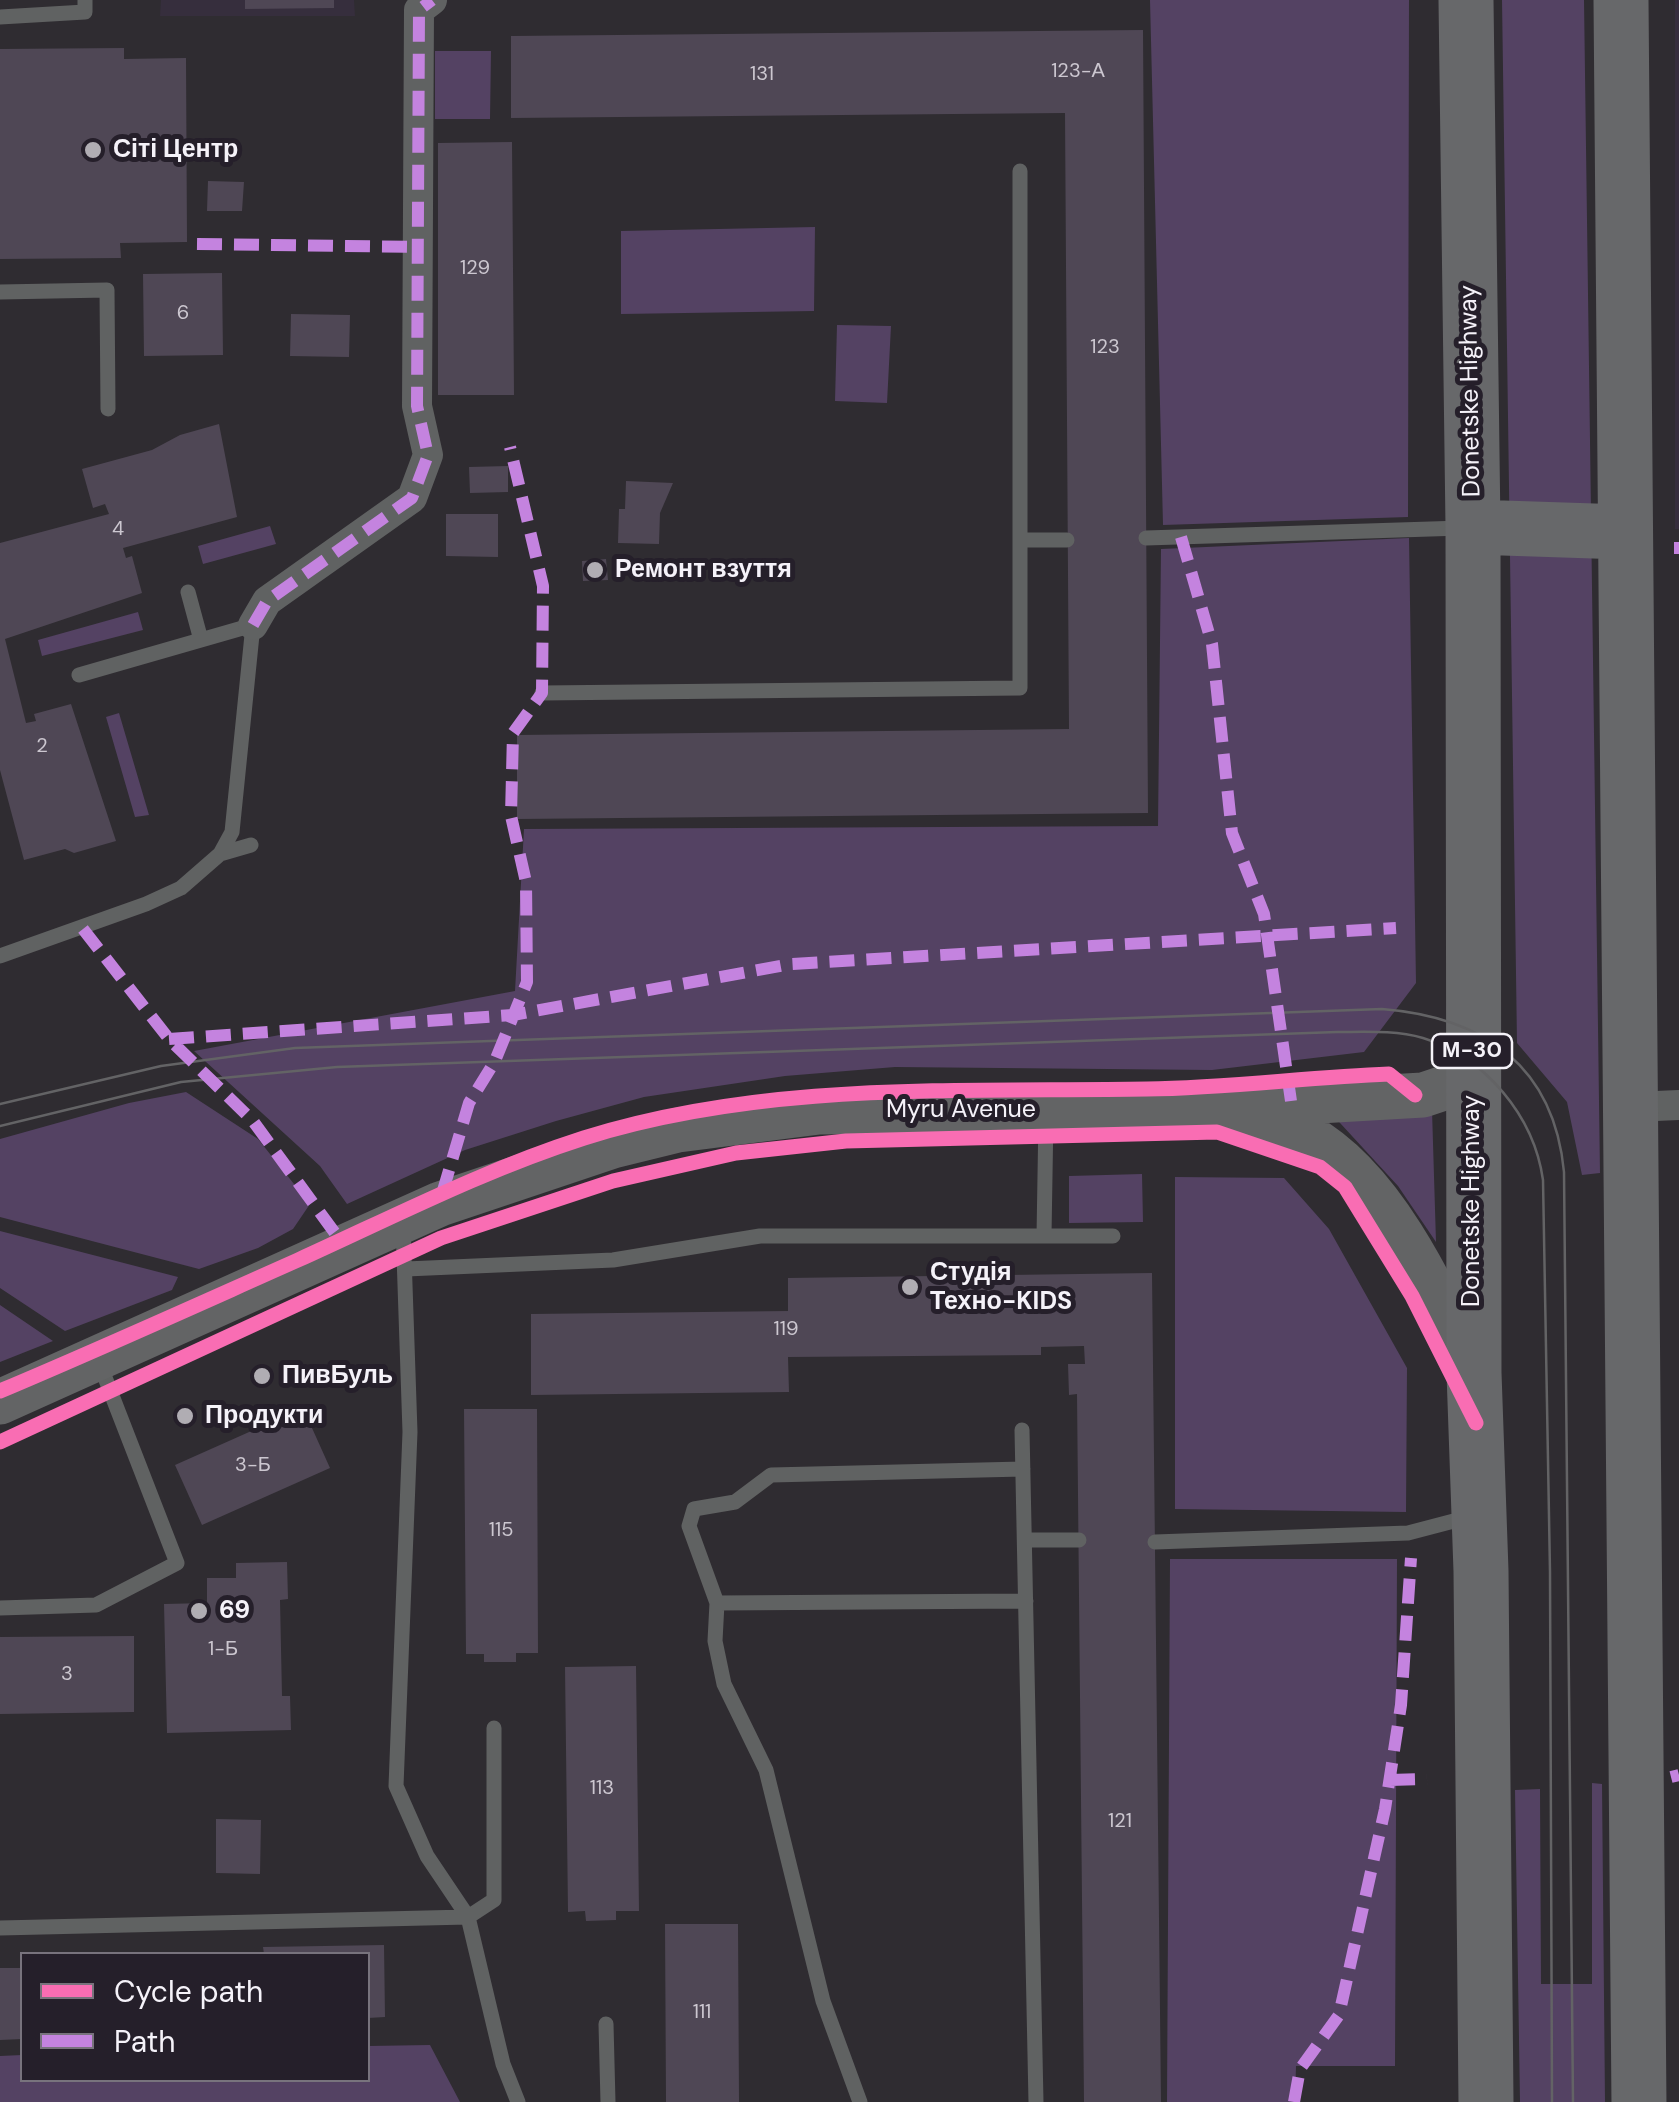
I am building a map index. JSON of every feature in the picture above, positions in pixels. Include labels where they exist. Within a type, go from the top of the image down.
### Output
[{"type":"highway","name":"Donetske Highway","points":[[1466,0],[1474,1373],[1480,1514],[1486,2102]]},
{"type":"highway","points":[[1621,0],[1624,532],[1656,1106],[1640,2102]]},
{"type":"highway","points":[[1472,527],[1624,532]]},
{"type":"street","points":[[253,625],[267,601],[412,498],[428,455],[417,406],[419,10],[432,0]]},
{"type":"street","name":"Myru Avenue","points":[[0,1402],[403,1222],[538,1170],[678,1130],[819,1112],[1197,1108],[1424,1095],[1450,1086],[1472,1063]]},
{"type":"street","name":"Myru Avenue","points":[[1197,1108],[1302,1133],[1356,1173],[1448,1319],[1474,1373]]},
{"type":"lane","points":[[0,17],[85,12],[85,0]]},
{"type":"lane","points":[[542,693],[1020,688],[1020,171]]},
{"type":"lane","points":[[0,292],[107,290],[108,409]]},
{"type":"lane","points":[[1146,538],[1472,527]]},
{"type":"lane","points":[[1022,540],[1067,540]]},
{"type":"lane","points":[[188,592],[201,640]]},
{"type":"lane","points":[[0,956],[181,888],[220,854],[232,832],[253,625],[79,675]]},
{"type":"lane","points":[[220,854],[251,845]]},
{"type":"lane","points":[[1044,1236],[1046,1110]]},
{"type":"lane","points":[[403,1222],[410,1432],[396,1786],[427,1856],[468,1917],[504,2064],[518,2102]]},
{"type":"lane","points":[[406,1269],[612,1260],[760,1236],[1114,1236]]},
{"type":"lane","points":[[0,1608],[96,1604],[177,1563],[98,1358]]},
{"type":"lane","points":[[1022,1430],[1036,2102]]},
{"type":"lane","points":[[860,2102],[823,2001],[766,1770],[724,1684],[716,1641],[717,1603],[694,1552],[690,1517],[694,1509],[735,1502],[772,1475],[1023,1469]]},
{"type":"lane","points":[[1155,1542],[1408,1533],[1480,1514]]},
{"type":"lane","points":[[1025,1540],[1079,1540]]},
{"type":"lane","points":[[717,1603],[1026,1601]]},
{"type":"lane","points":[[0,1928],[468,1917],[494,1900],[494,1728]]},
{"type":"lane","points":[[606,2024],[608,2102]]},
{"type":"shaded area","points":[[161,0],[354,0],[355,16],[160,16]]},
{"type":"shaded area","points":[[1150,0],[1409,0],[1408,517],[1163,525]]},
{"type":"shaded area","points":[[1502,0],[1584,0],[1600,1173],[1582,1175],[1567,1102],[1517,1043]]},
{"type":"shaded area","points":[[1675,0],[1679,0],[1679,529],[1675,529]]},
{"type":"shaded area","points":[[435,51],[491,51],[490,119],[435,119]]},
{"type":"shaded area","points":[[815,227],[814,311],[621,314],[621,231]]},
{"type":"shaded area","points":[[837,325],[891,326],[887,403],[835,401]]},
{"type":"shaded area","points":[[270,526],[276,544],[203,564],[198,546]]},
{"type":"shaded area","points":[[1409,538],[1416,983],[1364,1052],[1212,1070],[895,1067],[785,1076],[644,1097],[465,1150],[347,1204],[320,1166],[194,1051],[515,991],[524,829],[1158,826],[1161,549]]},
{"type":"shaded area","points":[[138,612],[143,630],[42,656],[38,640]]},
{"type":"shaded area","points":[[119,713],[149,815],[135,817],[106,717]]},
{"type":"shaded area","points":[[186,1092],[258,1139],[310,1204],[293,1229],[258,1248],[199,1269],[0,1217],[0,1139],[129,1103]]},
{"type":"shaded area","points":[[1432,1110],[1436,1242],[1398,1186],[1329,1111]]},
{"type":"shaded area","points":[[1142,1174],[1143,1222],[1069,1223],[1069,1176]]},
{"type":"shaded area","points":[[1175,1177],[1284,1178],[1329,1229],[1407,1368],[1406,1512],[1175,1509]]},
{"type":"shaded area","points":[[0,1231],[178,1277],[172,1290],[65,1331],[0,1288]]},
{"type":"shaded area","points":[[0,1305],[53,1341],[0,1362]]},
{"type":"shaded area","points":[[1170,1559],[1397,1559],[1395,2066],[1296,2066],[1295,2102],[1167,2102]]},
{"type":"shaded area","points":[[1592,1783],[1602,1784],[1605,2102],[1520,2102],[1515,1790],[1540,1789],[1541,1984],[1592,1984]]},
{"type":"shaded area","points":[[430,2045],[460,2102],[0,2102],[0,2056],[20,2055],[20,2082],[370,2082],[370,2046]]},
{"type":"building","points":[[245,0],[334,0],[334,8],[245,9]]},
{"type":"building","points":[[1143,30],[1148,813],[517,819],[517,735],[1069,729],[1065,113],[511,118],[511,36]]},
{"type":"building","name":"Сіті Центр","points":[[124,48],[124,59],[186,58],[187,242],[120,243],[121,258],[0,259],[0,49]]},
{"type":"building","points":[[512,142],[514,395],[438,395],[438,143]]},
{"type":"building","points":[[208,181],[244,182],[242,211],[207,211]]},
{"type":"building","points":[[222,273],[223,355],[144,356],[143,274]]},
{"type":"building","points":[[291,314],[350,315],[349,357],[290,356]]},
{"type":"building","points":[[219,424],[237,517],[123,548],[126,558],[132,556],[142,593],[5,639],[26,723],[36,721],[34,714],[71,704],[116,841],[74,853],[65,849],[24,860],[0,770],[0,543],[109,514],[105,504],[93,508],[82,469],[152,450],[180,435]]},
{"type":"building","points":[[508,466],[508,492],[470,493],[469,467]]},
{"type":"building","points":[[626,481],[673,483],[660,513],[659,544],[618,543],[619,509],[625,509]]},
{"type":"building","points":[[446,514],[498,514],[498,557],[446,556]]},
{"type":"building","name":"Ремонт взуття","points":[[606,559],[608,580],[583,581],[582,561]]},
{"type":"building","points":[[1152,1273],[1161,2102],[1084,2102],[1077,1394],[1069,1395],[1068,1364],[1085,1364],[1084,1346],[1041,1347],[1041,1355],[788,1357],[789,1392],[531,1395],[531,1314],[788,1311],[788,1278]]},
{"type":"building","points":[[303,1408],[330,1468],[202,1525],[175,1465]]},
{"type":"building","points":[[464,1409],[537,1409],[538,1653],[516,1653],[516,1662],[484,1662],[484,1654],[466,1654]]},
{"type":"building","points":[[287,1562],[288,1599],[280,1600],[282,1696],[290,1696],[291,1730],[167,1733],[164,1604],[207,1603],[207,1578],[236,1578],[236,1563]]},
{"type":"building","points":[[134,1636],[134,1712],[0,1714],[0,1637]]},
{"type":"building","points":[[636,1666],[639,1911],[616,1911],[616,1920],[586,1921],[585,1911],[568,1912],[565,1667]]},
{"type":"building","points":[[216,1819],[261,1820],[260,1874],[216,1873]]},
{"type":"building","points":[[665,1924],[738,1924],[739,2102],[666,2102]]},
{"type":"building","points":[[384,1945],[385,2017],[370,2018],[370,1952],[264,1952],[263,1947]]},
{"type":"building","points":[[0,1968],[20,1968],[20,2039],[0,2040]]},
{"type":"tram line","points":[[0,1104],[161,1066],[295,1048],[1382,1009],[1419,1014],[1482,1036],[1508,1054],[1529,1076],[1546,1103],[1564,1172],[1573,2102]]},
{"type":"tram line","points":[[0,1126],[181,1082],[337,1067],[1358,1032],[1412,1035],[1467,1059],[1503,1092],[1517,1112],[1538,1156],[1543,1180],[1550,1572],[1552,2102]]},
{"type":"marked path","points":[[253,625],[267,601],[412,498],[428,455],[417,406],[419,10],[432,0]]},
{"type":"marked path","points":[[197,244],[418,247]]},
{"type":"marked path","points":[[442,1194],[469,1103],[495,1061],[527,982],[526,882],[511,816],[513,733],[542,693],[543,586],[510,447]]},
{"type":"marked path","points":[[1181,537],[1212,644],[1232,833],[1264,914],[1291,1101]]},
{"type":"marked path","points":[[1674,548],[1679,548]]},
{"type":"marked path","points":[[169,1039],[513,1015],[791,964],[1396,928]]},
{"type":"marked path","points":[[83,929],[169,1039],[253,1121],[343,1244]]},
{"type":"marked path","points":[[1294,2102],[1300,2069],[1339,2015],[1385,1809],[1401,1705],[1411,1558]]},
{"type":"marked path","points":[[1671,1777],[1679,1775]]},
{"type":"marked path","points":[[1390,1780],[1427,1779]]},
{"type":"cycle path","points":[[0,1391],[475,1179],[584,1138],[653,1120],[722,1107],[863,1093],[1177,1088],[1389,1074],[1415,1095]]},
{"type":"cycle path","points":[[0,1442],[441,1238],[613,1181],[736,1153],[846,1141],[1217,1132],[1320,1167],[1345,1187],[1412,1296],[1476,1423]]},
{"type":"place","name":"Сіті Центр","points":[[93,150]]},
{"type":"place","name":"Ремонт взуття","points":[[595,570]]},
{"type":"place","name":"Студія Техно-KIDS","points":[[910,1287]]},
{"type":"place","name":"ПивБуль","points":[[262,1376]]},
{"type":"place","name":"Продукти","points":[[185,1416]]},
{"type":"place","name":"69","points":[[199,1611]]}]
